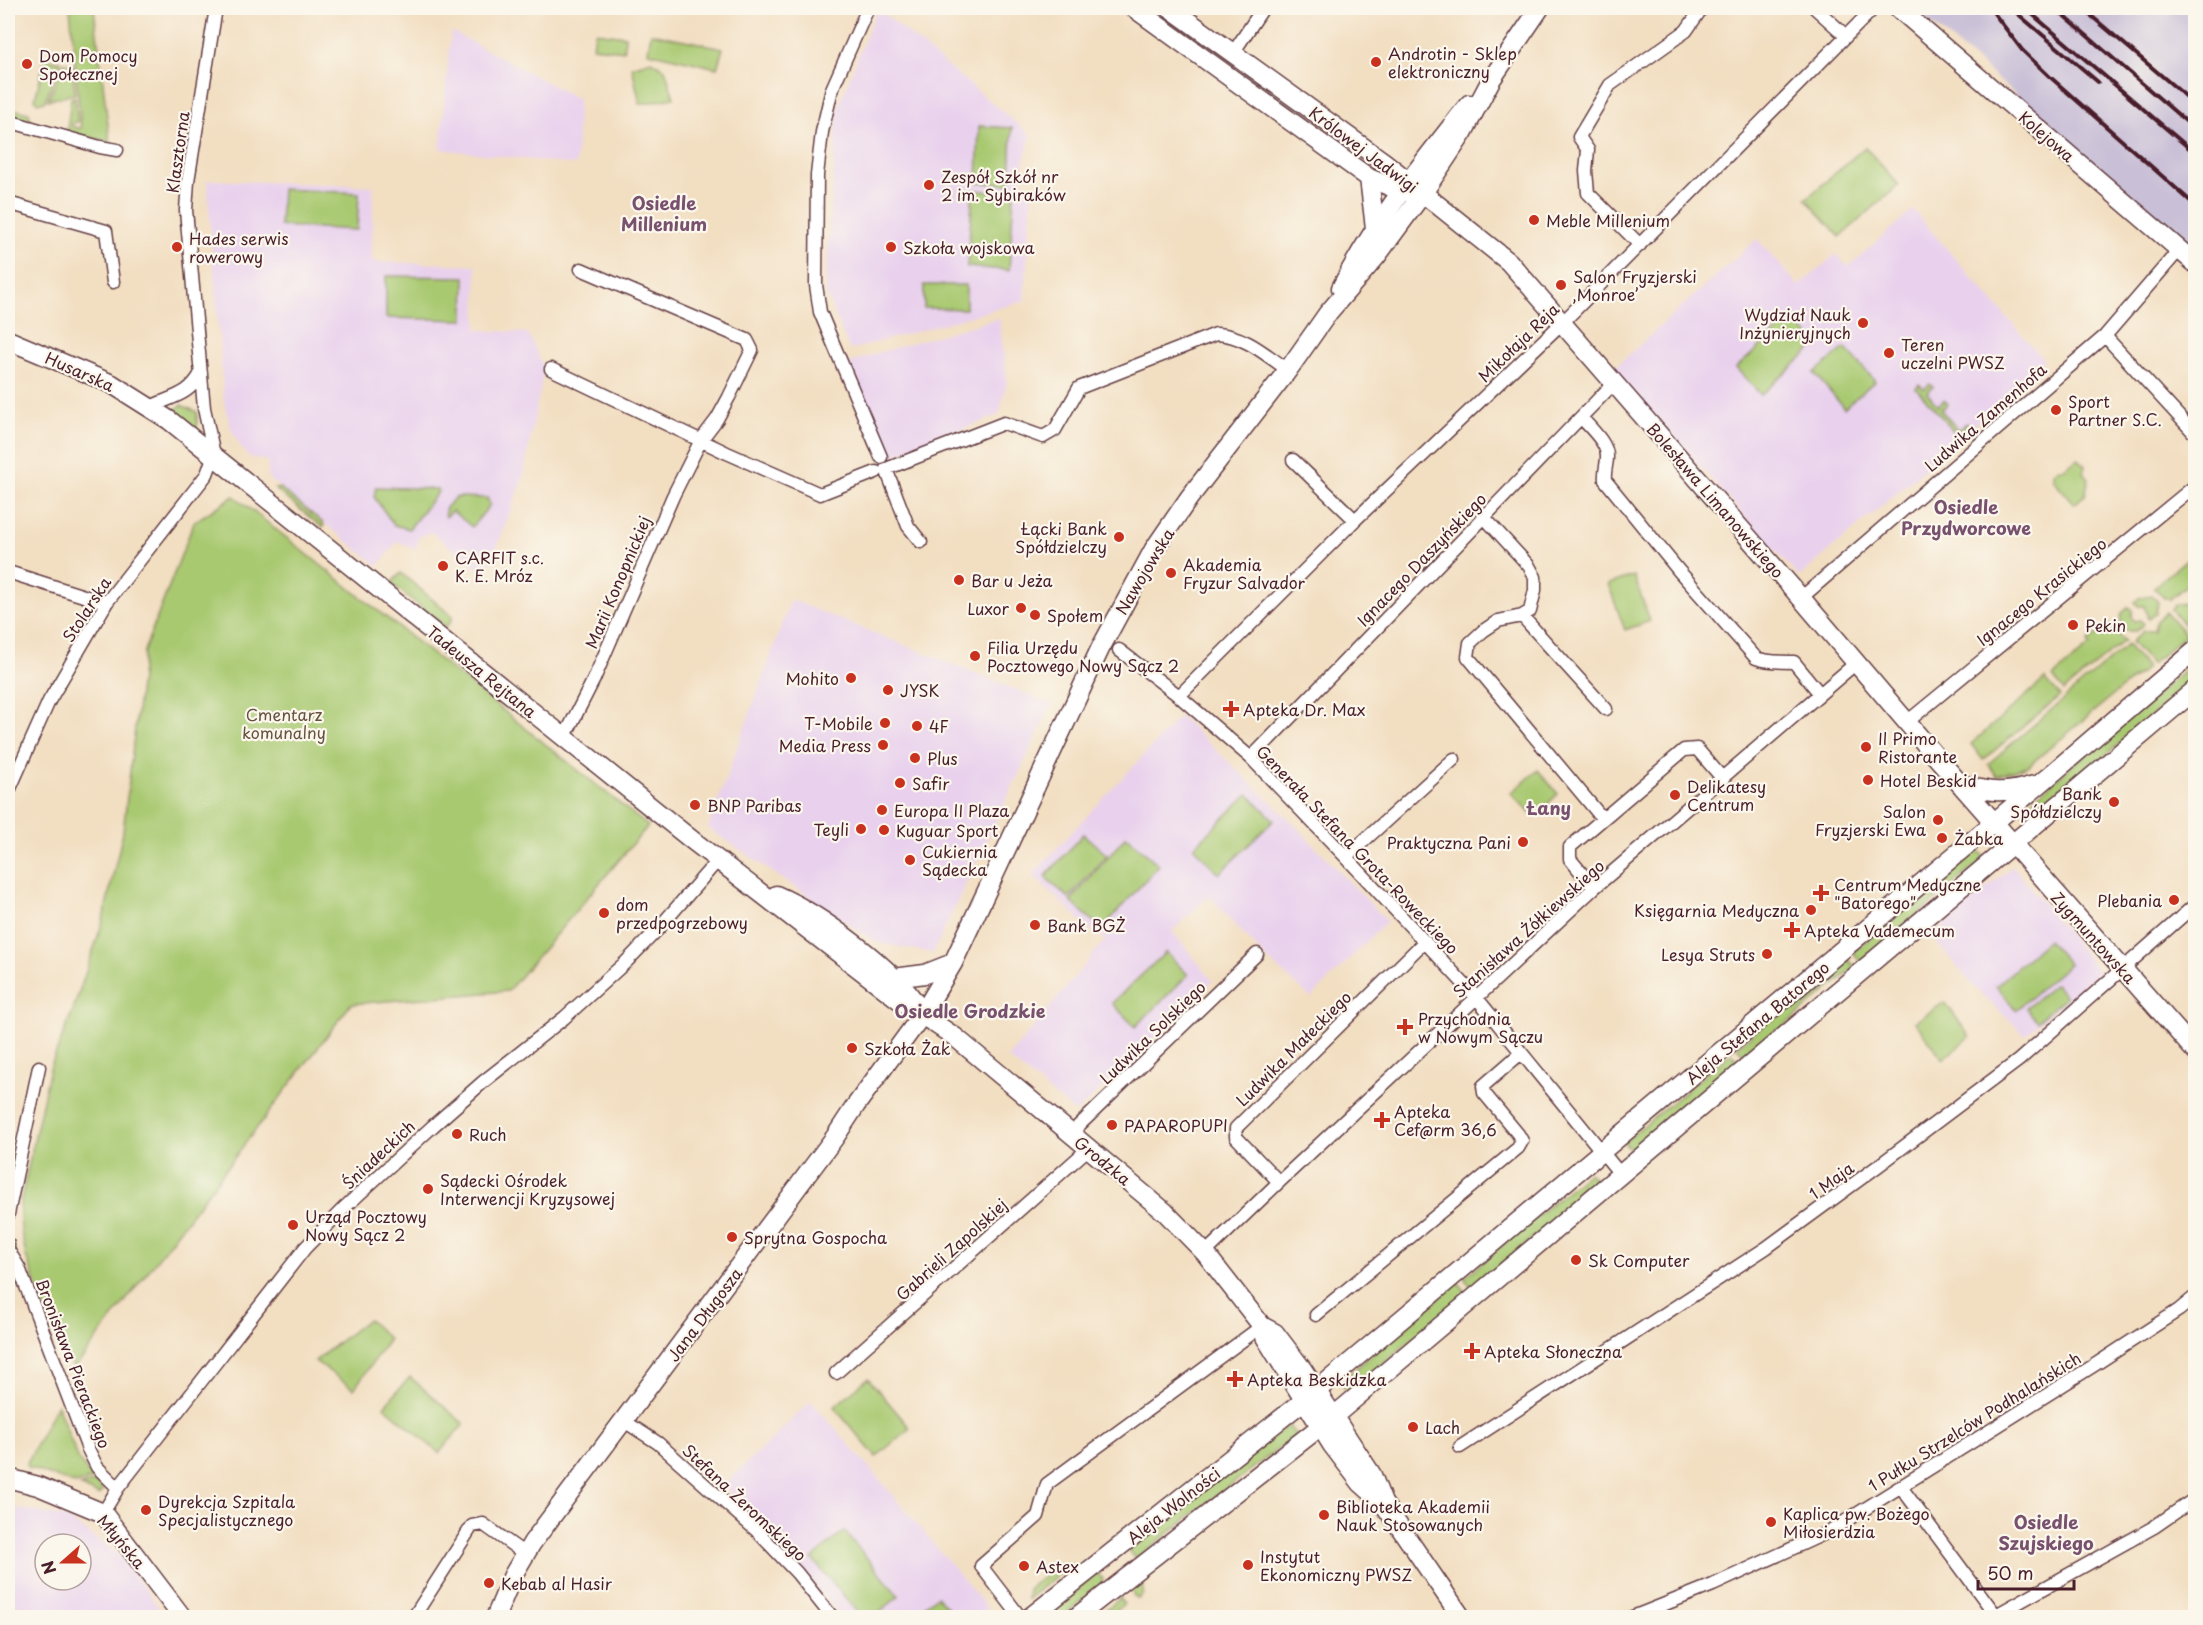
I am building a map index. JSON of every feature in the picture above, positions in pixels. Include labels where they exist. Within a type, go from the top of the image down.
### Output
[{"type":"street","name":"Klasztorna","points":[[201,373],[186,210],[188,182],[216,8]]},
{"type":"street","points":[[868,8],[832,89],[822,132],[817,175],[816,285],[820,312],[881,457]]},
{"type":"street","name":"Królowej Jadwigi","points":[[1134,8],[1370,178],[1411,188]]},
{"type":"street","name":"Królowej Jadwigi","points":[[1170,8],[1384,162],[1411,188]]},
{"type":"street","points":[[1241,86],[1233,53],[1263,8]]},
{"type":"street","name":"Nawojowska","points":[[1328,314],[1358,254],[1375,228],[1463,134],[1491,80],[1540,8]]},
{"type":"street","points":[[1640,245],[1588,193],[1586,171],[1588,150],[1579,137],[1610,85],[1686,31],[1702,8]]},
{"type":"street","points":[[1815,8],[1846,36]]},
{"type":"street","name":"Mikołaja Reja","points":[[1179,696],[1355,520],[1563,322],[1874,8]]},
{"type":"street","name":"Kolejowa","points":[[1898,8],[2196,264]]},
{"type":"street","points":[[1187,46],[1212,54],[1233,53]]},
{"type":"street","name":"Nawojowska","points":[[922,1015],[953,963],[1100,649],[1154,549],[1189,498],[1288,370],[1328,314],[1376,257],[1431,153],[1471,101],[1491,80]]},
{"type":"street","points":[[8,121],[117,150]]},
{"type":"street","points":[[1384,162],[1404,161],[1431,153]]},
{"type":"street","points":[[1370,178],[1375,228]]},
{"type":"street","name":"Bolesława Limanowskiego","points":[[1411,188],[1509,262],[1994,823]]},
{"type":"street","points":[[8,203],[106,231],[112,282]]},
{"type":"street","name":"Ludwika Zamenhofa","points":[[1801,598],[2105,336],[2179,250]]},
{"type":"street","name":"Marii Konopnickiej","points":[[564,738],[594,679],[673,496],[701,440],[717,419],[752,350],[747,340],[580,269]]},
{"type":"street","points":[[921,542],[908,526],[886,469],[1004,423],[1043,436],[1055,430],[1079,388],[1216,334],[1232,335],[1248,342],[1288,370]]},
{"type":"street","points":[[2105,336],[2196,435]]},
{"type":"street","name":"Husarska","points":[[8,340],[112,384],[151,407],[214,455]]},
{"type":"street","points":[[551,369],[820,494],[876,472]]},
{"type":"street","points":[[151,407],[178,396],[194,385],[201,373]]},
{"type":"street","points":[[201,373],[204,408],[214,455]]},
{"type":"street","name":"Ignacego Daszyńskiego","points":[[1251,758],[1614,383]]},
{"type":"street","points":[[1581,417],[1606,448],[1605,480],[1686,579],[1756,658],[1770,663],[1794,662],[1820,694]]},
{"type":"street","name":"Stolarska","points":[[8,794],[49,701],[107,602],[207,474],[214,455]]},
{"type":"street","name":"Tadeusza Rejtana","points":[[214,455],[718,860],[922,1015]]},
{"type":"street","points":[[1293,460],[1355,520]]},
{"type":"street","name":"Ignacego Krasickiego","points":[[1907,722],[2196,484]]},
{"type":"street","points":[[1485,517],[1529,566],[1535,577],[1535,590],[1530,611],[1522,616],[1498,621],[1483,631],[1470,643],[1468,657],[1603,819]]},
{"type":"street","points":[[8,572],[107,602]]},
{"type":"street","points":[[1522,616],[1606,708]]},
{"type":"street","name":"Generała Stefana Grota-Roweckiego","points":[[1119,650],[1179,696],[1251,758],[1346,857],[1476,997],[1621,1175]]},
{"type":"street","name":"Aleja Stefana Batorego","points":[[1311,1396],[1994,823],[2196,650]]},
{"type":"street","name":"Stanisława Żółkiewskiego","points":[[1206,1253],[1594,888],[1856,663]]},
{"type":"street","name":"Aleja Stefana Batorego","points":[[1328,1422],[2196,689]]},
{"type":"street","points":[[1594,888],[1570,859],[1570,847],[1684,750],[1697,749],[1723,779]]},
{"type":"street","points":[[1346,857],[1454,759]]},
{"type":"street","points":[[1960,784],[1996,792],[2041,783]]},
{"type":"street","name":"Zygmuntowska","points":[[1994,823],[2196,1052]]},
{"type":"street","name":"Śniadeckich","points":[[103,1513],[118,1488],[305,1248],[344,1208],[433,1125],[564,1018],[626,962],[718,860]]},
{"type":"street","name":"Tadeusza Rejtana","points":[[752,885],[798,905],[836,930],[894,978],[910,995],[922,1015]]},
{"type":"street","name":"1 Maja","points":[[1460,1447],[1766,1248],[2019,1060],[2196,904]]},
{"type":"street","name":"Ludwika Małeckiego","points":[[1279,1182],[1236,1137],[1236,1128],[1425,941]]},
{"type":"street","name":"Ludwika Solskiego","points":[[1070,1134],[1257,954]]},
{"type":"street","points":[[894,978],[925,974],[953,963]]},
{"type":"street","name":"Grodzka","points":[[922,1015],[955,1037],[1165,1212],[1206,1253],[1262,1326],[1275,1333],[1328,1422],[1332,1444],[1361,1482],[1383,1503],[1462,1617]]},
{"type":"street","name":"Jana Długosza","points":[[495,1617],[513,1575],[525,1554],[835,1137],[922,1015]]},
{"type":"street","points":[[1316,1315],[1518,1148],[1522,1141],[1484,1093],[1483,1086],[1521,1053]]},
{"type":"street","points":[[8,1214],[39,1067]]},
{"type":"street","name":"Gabrieli Zapolskiej","points":[[836,1373],[1088,1149]]},
{"type":"street","name":"Bronisława Pierackiego","points":[[8,1244],[8,1250],[19,1268],[88,1449],[97,1467],[118,1488]]},
{"type":"street","name":"1 Pułku Strzelców Podhalańskich","points":[[1630,1617],[1713,1585],[1828,1532],[2093,1366],[2179,1310],[2196,1296]]},
{"type":"street","points":[[1022,1617],[981,1566],[1038,1516],[1047,1484],[1262,1326]]},
{"type":"street","name":"Aleja Wolności","points":[[1029,1617],[1311,1396]]},
{"type":"street","name":"Stefana Żeromskiego","points":[[624,1421],[658,1443],[757,1531],[797,1573],[833,1617]]},
{"type":"street","name":"Aleja Wolności","points":[[1076,1617],[1328,1422]]},
{"type":"street","name":"Młyńska","points":[[8,1478],[38,1486],[103,1513],[183,1617]]},
{"type":"street","points":[[1901,1487],[1997,1616],[2154,1527],[2196,1498]]},
{"type":"street","points":[[413,1617],[472,1526],[483,1524],[525,1554]]},
{"type":"shaded area","name":"Zespół Szkół nr 2 im. Sybiraków","points":[[877,8],[1031,135],[1020,175],[1032,194],[1024,301],[850,350],[825,291],[838,108]]},
{"type":"shaded area","points":[[1912,8],[2195,8],[2195,251],[1978,62]]},
{"type":"shaded area","points":[[451,31],[578,99],[576,165],[440,149]]},
{"type":"shaded area","points":[[207,180],[373,186],[372,262],[476,265],[477,330],[528,333],[544,369],[522,481],[486,575],[431,532],[419,537],[416,550],[398,541],[378,566],[268,478],[268,461],[249,457],[240,446],[231,429],[224,401]]},
{"type":"shaded area","points":[[1913,210],[2044,360],[1942,454],[1799,577],[1613,369],[1757,239],[1799,286],[1836,254],[1848,267]]},
{"type":"shaded area","points":[[999,318],[1007,381],[999,415],[886,458],[849,363]]},
{"type":"shaded area","name":"Europa II Plaza","points":[[791,600],[1052,704],[933,953],[877,943],[708,828]]},
{"type":"shaded area","points":[[1180,716],[1291,821],[1387,921],[1311,998],[1265,957],[1209,896],[1172,931],[1213,981],[1076,1113],[1008,1058],[1105,940],[1091,930],[1032,875]]},
{"type":"shaded area","points":[[2013,866],[2099,972],[2025,1035],[1975,988],[1931,936]]},
{"type":"shaded area","points":[[811,1401],[995,1617],[842,1617],[724,1485]]},
{"type":"shaded area","points":[[8,1506],[67,1518],[87,1532],[33,1532],[33,1592],[93,1592],[93,1536],[119,1555],[166,1617],[8,1617]]},
{"type":"green space","points":[[70,8],[94,8],[110,142],[67,132],[71,98],[75,97],[78,122],[71,125],[81,128]]},
{"type":"green space","points":[[595,32],[625,36],[624,51],[593,47]]},
{"type":"green space","points":[[651,33],[723,48],[717,68],[648,52]]},
{"type":"green space","points":[[45,58],[61,62],[45,101],[37,103],[35,99]]},
{"type":"green space","points":[[651,61],[665,69],[674,98],[640,104],[632,67]]},
{"type":"green space","points":[[64,63],[73,65],[75,94],[48,100]]},
{"type":"green space","points":[[8,108],[29,113],[31,121],[8,115]]},
{"type":"green space","points":[[979,126],[1012,128],[1010,184],[977,183]]},
{"type":"green space","points":[[1865,147],[1899,185],[1840,237],[1806,199]]},
{"type":"green space","points":[[282,189],[359,193],[357,230],[280,226]]},
{"type":"green space","points":[[973,190],[1014,193],[1009,270],[967,267]]},
{"type":"green space","points":[[386,276],[465,277],[464,320],[386,318]]},
{"type":"green space","points":[[924,285],[966,285],[966,309],[924,308]]},
{"type":"green space","points":[[1792,318],[1817,344],[1761,395],[1736,368]]},
{"type":"green space","points":[[1845,348],[1875,381],[1844,408],[1814,373]]},
{"type":"green space","points":[[1919,384],[1924,389],[1930,384],[1933,387],[1927,393],[1938,406],[1944,400],[1948,404],[1941,410],[1958,430],[1966,423],[1973,426],[1959,437],[1916,388]]},
{"type":"green space","points":[[181,405],[197,412],[197,431],[175,415],[175,410]]},
{"type":"green space","points":[[2078,458],[2085,466],[2083,473],[2089,478],[2085,495],[2074,504],[2053,479],[2053,473]]},
{"type":"green space","points":[[376,487],[438,489],[438,492],[409,529],[394,525],[374,497]]},
{"type":"green space","points":[[280,488],[324,526],[322,527],[275,489]]},
{"type":"green space","name":"Cmentarz komunalny","points":[[234,496],[648,826],[508,991],[351,1004],[74,1369],[44,1306],[26,1256],[21,1231],[20,1204],[50,1068],[73,1010],[102,924],[123,832],[144,651],[194,522]]},
{"type":"green space","points":[[458,497],[487,498],[490,505],[472,527],[452,511],[446,517],[445,511],[448,506]]},
{"type":"green space","points":[[2195,552],[2195,578],[2170,599],[2164,598],[2154,587]]},
{"type":"green space","points":[[401,573],[452,616],[446,627],[391,583]]},
{"type":"green space","points":[[1634,576],[1650,621],[1625,630],[1608,584]]},
{"type":"green space","points":[[2152,595],[2158,602],[2156,613],[2148,619],[2144,606],[2138,606],[2135,602],[2141,597]]},
{"type":"green space","points":[[2195,603],[2195,628],[2190,632],[2171,609],[2175,604]]},
{"type":"green space","points":[[2129,607],[2132,610],[2131,617],[2134,621],[2140,620],[2144,624],[2136,631],[2127,631],[2120,624],[2122,613]]},
{"type":"green space","points":[[2166,612],[2186,635],[2151,664],[2131,642],[2143,631],[2154,631],[2156,621]]},
{"type":"green space","points":[[2109,624],[2124,641],[2064,691],[2053,677],[2090,645],[2088,642]]},
{"type":"green space","points":[[2127,645],[2146,668],[2028,766],[1997,776],[1988,764]]},
{"type":"green space","points":[[2195,661],[2195,679],[2030,820],[2021,809]]},
{"type":"green space","points":[[2045,679],[2060,696],[1983,760],[1971,744]]},
{"type":"green space","points":[[1538,770],[1558,794],[1534,817],[1511,793]]},
{"type":"green space","points":[[1248,794],[1274,820],[1219,874],[1194,847]]},
{"type":"green space","points":[[1083,834],[1107,855],[1069,898],[1045,877]]},
{"type":"green space","points":[[1126,836],[1159,865],[1102,929],[1070,901]]},
{"type":"green space","points":[[1976,847],[1985,858],[1861,962],[1853,952]]},
{"type":"green space","points":[[2048,940],[2069,964],[2016,1010],[1996,986]]},
{"type":"green space","points":[[1166,952],[1188,975],[1135,1027],[1112,1003]]},
{"type":"green space","points":[[1846,957],[1855,967],[1746,1058],[1737,1047]]},
{"type":"green space","points":[[2055,984],[2066,997],[2037,1021],[2026,1008]]},
{"type":"green space","points":[[1945,1002],[1970,1037],[1943,1059],[1915,1022]]},
{"type":"green space","points":[[1731,1053],[1740,1064],[1634,1154],[1624,1142]]},
{"type":"green space","points":[[1589,1172],[1598,1183],[1473,1289],[1464,1278]]},
{"type":"green space","points":[[1458,1282],[1467,1293],[1349,1393],[1340,1382]]},
{"type":"green space","points":[[368,1319],[389,1339],[354,1389],[315,1361]]},
{"type":"green space","points":[[410,1377],[464,1424],[439,1453],[384,1406]]},
{"type":"green space","points":[[868,1378],[910,1428],[876,1457],[834,1407]]},
{"type":"green space","points":[[57,1404],[78,1459],[93,1479],[75,1484],[27,1467]]},
{"type":"green space","points":[[1288,1425],[1296,1435],[1135,1559],[1126,1548]]},
{"type":"green space","points":[[96,1482],[103,1491],[98,1495],[80,1486]]},
{"type":"green space","points":[[844,1531],[899,1596],[874,1617],[862,1617],[812,1559]]},
{"type":"green space","points":[[1060,1563],[1072,1564],[1027,1599],[1028,1589]]},
{"type":"green space","points":[[1097,1573],[1103,1579],[1100,1587],[1062,1617],[1040,1618]]},
{"type":"green space","points":[[1143,1579],[1143,1594],[1138,1599],[1134,1597],[1131,1589]]},
{"type":"green space","points":[[937,1596],[955,1617],[911,1617]]},
{"type":"green space","points":[[1120,1598],[1124,1604],[1107,1617],[1096,1617]]},
{"type":"railway","points":[[1990,8],[2022,50],[2049,76],[2196,206]]},
{"type":"railway","points":[[2011,8],[2098,82]]},
{"type":"railway","points":[[2025,8],[2196,154]]},
{"type":"railway","points":[[2055,8],[2196,130]]},
{"type":"railway","points":[[2082,8],[2196,105]]},
{"type":"place","name":"Androtin - Sklep elektroniczny","points":[[1376,62]]},
{"type":"place","name":"Dom Pomocy Społecznej","points":[[27,64]]},
{"type":"place","name":"Zespół Szkół nr 2 im. Sybiraków","points":[[929,185]]},
{"type":"place","name":"Meble Millenium","points":[[1534,220]]},
{"type":"place","name":"Hades serwis rowerowy","points":[[177,247]]},
{"type":"place","name":"Szkoła wojskowa","points":[[891,247]]},
{"type":"place","name":"Salon Fryzjerski ‚Monroe’","points":[[1561,285]]},
{"type":"place","name":"Wydział Nauk Inżynieryjnych","points":[[1863,323]]},
{"type":"place","name":"Teren uczelni PWSZ","points":[[1889,353]]},
{"type":"place","name":"Sport Partner S.C.","points":[[2056,410]]},
{"type":"place","name":"Łącki Bank Spółdzielczy","points":[[1119,537]]},
{"type":"place","name":"CARFIT s.c. K. E. Mróz","points":[[443,566]]},
{"type":"place","name":"Akademia Fryzur Salvador","points":[[1171,573]]},
{"type":"place","name":"Bar u Jeża","points":[[959,580]]},
{"type":"place","name":"Luxor","points":[[1021,608]]},
{"type":"place","name":"Społem","points":[[1035,615]]},
{"type":"place","name":"Pekin","points":[[2073,625]]},
{"type":"place","name":"Filia Urzędu Pocztowego Nowy Sącz 2","points":[[975,656]]},
{"type":"place","name":"Mohito","points":[[851,678]]},
{"type":"place","name":"JYSK","points":[[888,690]]},
{"type":"place","name":"Apteka Dr. Max","points":[[1231,709]]},
{"type":"place","name":"T-Mobile","points":[[885,723]]},
{"type":"place","name":"4F","points":[[917,726]]},
{"type":"place","name":"Media Press","points":[[883,745]]},
{"type":"place","name":"Il Primo Ristorante","points":[[1866,747]]},
{"type":"place","name":"Plus","points":[[915,758]]},
{"type":"place","name":"Hotel Beskid","points":[[1868,780]]},
{"type":"place","name":"Safir","points":[[900,783]]},
{"type":"place","name":"Delikatesy Centrum","points":[[1675,795]]},
{"type":"place","name":"Bank Spółdzielczy","points":[[2114,802]]},
{"type":"place","name":"BNP Paribas","points":[[695,805]]},
{"type":"place","name":"Europa II Plaza","points":[[882,810]]},
{"type":"place","name":"Salon Fryzjerski Ewa","points":[[1938,820]]},
{"type":"place","name":"Teyli","points":[[861,829]]},
{"type":"place","name":"Kuguar Sport","points":[[884,830]]},
{"type":"place","name":"Żabka","points":[[1942,838]]},
{"type":"place","name":"Praktyczna Pani","points":[[1523,842]]},
{"type":"place","name":"Cukiernia Sądecka","points":[[910,860]]},
{"type":"place","name":"Centrum Medyczne \"Batorego\"","points":[[1821,893]]},
{"type":"place","name":"Plebania","points":[[2174,900]]},
{"type":"place","name":"Księgarnia Medyczna","points":[[1811,910]]},
{"type":"place","name":"dom przedpogrzebowy","points":[[604,913]]},
{"type":"place","name":"Bank BGŻ","points":[[1035,925]]},
{"type":"place","name":"Apteka Vademecum","points":[[1792,930]]},
{"type":"place","name":"Lesya Struts","points":[[1767,954]]},
{"type":"place","name":"Przychodnia w Nowym Sączu","points":[[1405,1027]]},
{"type":"place","name":"Szkoła Żak","points":[[852,1048]]},
{"type":"place","name":"Apteka Cef@rm 36,6","points":[[1382,1120]]},
{"type":"place","name":"PAPAROPUPI","points":[[1112,1125]]},
{"type":"place","name":"Ruch","points":[[457,1134]]},
{"type":"place","name":"Sądecki Ośrodek Interwencji Kryzysowej","points":[[428,1189]]},
{"type":"place","name":"Urząd Pocztowy Nowy Sącz 2","points":[[293,1225]]},
{"type":"place","name":"Sprytna Gospocha","points":[[732,1237]]},
{"type":"place","name":"Sk Computer","points":[[1576,1260]]},
{"type":"place","name":"Apteka Słoneczna","points":[[1472,1351]]},
{"type":"place","name":"Apteka Beskidzka","points":[[1235,1379]]},
{"type":"place","name":"Lach","points":[[1413,1427]]},
{"type":"place","name":"Dyrekcja Szpitala Specjalistycznego","points":[[146,1510]]},
{"type":"place","name":"Biblioteka Akademii Nauk Stosowanych","points":[[1324,1515]]},
{"type":"place","name":"Kaplica pw. Bożego Miłosierdzia","points":[[1771,1522]]},
{"type":"place","name":"Instytut Ekonomiczny PWSZ","points":[[1248,1565]]},
{"type":"place","name":"Astex","points":[[1024,1566]]},
{"type":"place","name":"Kebab al Hasir","points":[[489,1583]]},
{"type":"district","name":"Osiedle Millenium","points":[[664,212]]},
{"type":"district","name":"Osiedle Przydworcowe","points":[[1966,516]]},
{"type":"district","name":"Łany","points":[[1549,807]]},
{"type":"district","name":"Osiedle Grodzkie","points":[[970,1010]]},
{"type":"district","name":"Osiedle Szujskiego","points":[[2046,1531]]}]
